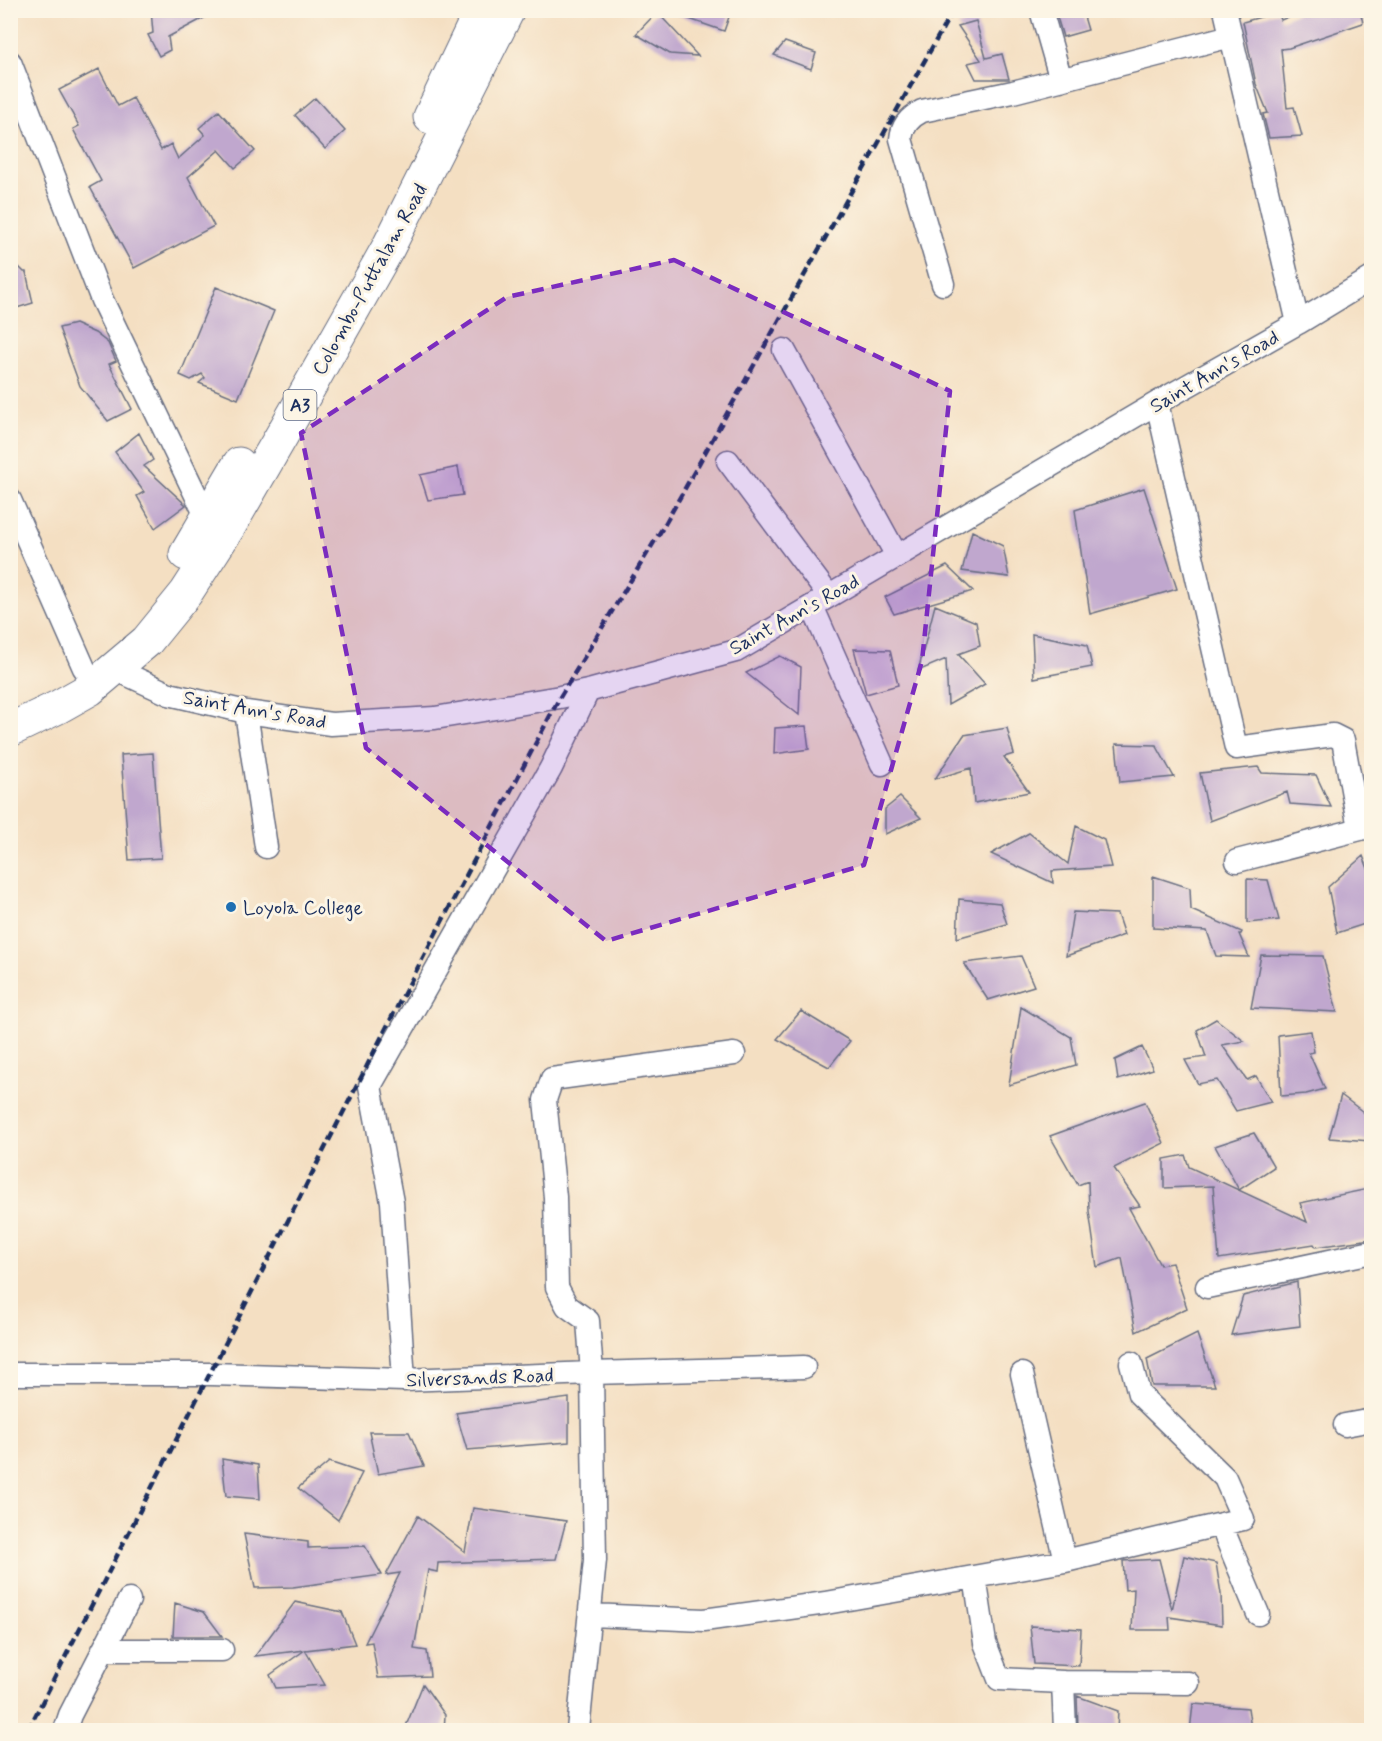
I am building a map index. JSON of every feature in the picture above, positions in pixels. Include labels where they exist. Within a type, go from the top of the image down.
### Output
[{"type":"highway","name":"Colombo-Puttalam Road","points":[[10,730],[90,689],[100,665],[178,569],[359,256],[418,143],[481,10]]},
{"type":"highway","name":"Colombo-Puttalam Road","points":[[10,709],[147,641],[186,593],[230,525],[388,248],[508,10]]},
{"type":"street","points":[[1041,10],[1061,80]]},
{"type":"street","points":[[1224,10],[1298,323]]},
{"type":"street","points":[[943,284],[901,139],[903,128],[914,115],[922,111],[1013,92],[1231,36]]},
{"type":"street","points":[[10,62],[102,300],[207,518]]},
{"type":"street","name":"Saint Ann's Road","points":[[100,665],[169,694],[246,711],[332,724],[424,719],[588,691],[736,651],[1157,403],[1298,323],[1371,278]]},
{"type":"street","points":[[784,350],[897,556]]},
{"type":"street","points":[[1157,403],[1236,748],[1334,735],[1343,740],[1365,827],[1237,861]]},
{"type":"street","points":[[728,461],[820,601],[882,764]]},
{"type":"street","points":[[10,500],[100,665]]},
{"type":"street","points":[[404,1380],[392,1202],[370,1086],[551,768],[588,691]]},
{"type":"street","points":[[246,711],[266,848]]},
{"type":"street","points":[[578,1731],[595,1560],[592,1373],[588,1321],[567,1306],[557,1287],[555,1197],[545,1100],[552,1079],[734,1054]]},
{"type":"street","points":[[1207,1287],[1371,1252]]},
{"type":"street","points":[[591,1615],[704,1620],[826,1603],[1065,1561],[1243,1519],[1226,1478],[1139,1394],[1131,1363]]},
{"type":"street","name":"Silversands Road","points":[[10,1374],[211,1374],[404,1380],[804,1367]]},
{"type":"street","points":[[1022,1374],[1065,1561]]},
{"type":"street","points":[[1345,1425],[1371,1420]]},
{"type":"street","points":[[1221,1525],[1258,1614]]},
{"type":"street","points":[[975,1576],[985,1643],[999,1679],[1188,1683]]},
{"type":"street","points":[[65,1731],[70,1714],[129,1600]]},
{"type":"street","points":[[103,1650],[222,1650]]},
{"type":"street","points":[[1063,1682],[1065,1731]]},
{"type":"highlighted area","points":[[674,260],[950,391],[922,661],[864,865],[606,941],[366,748],[301,433],[507,297]]},
{"type":"building","points":[[151,10],[219,10],[168,37],[170,50],[159,56],[148,35],[153,33]]},
{"type":"building","points":[[673,10],[719,10],[730,14],[724,31],[672,13]]},
{"type":"building","points":[[1055,10],[1082,10],[1088,30],[1063,37]]},
{"type":"building","points":[[1305,10],[1360,10],[1363,23],[1281,49],[1287,108],[1294,107],[1302,136],[1269,138],[1263,114],[1268,113],[1256,84],[1243,22],[1278,12],[1281,20]]},
{"type":"building","points":[[657,12],[698,56],[670,54],[636,34]]},
{"type":"building","points":[[976,21],[986,58],[1002,54],[1009,79],[976,79],[968,63],[981,60],[958,26]]},
{"type":"building","points":[[785,42],[816,53],[811,69],[774,55]]},
{"type":"building","points":[[99,69],[118,106],[133,98],[161,150],[171,144],[178,159],[205,135],[199,128],[219,111],[255,151],[235,168],[219,150],[188,177],[214,226],[134,268],[90,187],[101,181],[73,129],[79,126],[59,90]]},
{"type":"building","points":[[315,98],[345,131],[325,149],[295,115]]},
{"type":"building","points":[[10,258],[26,272],[33,303],[10,310]]},
{"type":"building","points":[[216,287],[274,311],[238,399],[199,383],[205,378],[202,374],[191,380],[180,375]]},
{"type":"building","points":[[75,324],[95,333],[108,343],[116,361],[109,364],[132,409],[108,421],[80,386],[59,328]]},
{"type":"building","points":[[139,433],[153,460],[144,466],[186,505],[155,528],[137,496],[144,492],[115,452]]},
{"type":"building","points":[[458,467],[463,495],[428,500],[420,475]]},
{"type":"building","points":[[1144,488],[1177,589],[1090,614],[1075,510]]},
{"type":"building","points":[[972,531],[1003,546],[1009,577],[962,571]]},
{"type":"building","points":[[947,566],[973,591],[894,614],[885,597]]},
{"type":"building","points":[[935,605],[976,622],[980,646],[958,654],[985,684],[948,705],[946,659],[918,671]]},
{"type":"building","points":[[1032,634],[1087,645],[1092,667],[1034,678]]},
{"type":"building","points":[[854,649],[890,650],[898,685],[866,694]]},
{"type":"building","points":[[780,656],[801,667],[799,715],[746,673]]},
{"type":"building","points":[[806,726],[809,749],[774,754],[775,728]]},
{"type":"building","points":[[1007,728],[1014,754],[1004,757],[1029,792],[974,803],[971,768],[935,779],[964,735]]},
{"type":"building","points":[[1116,744],[1156,745],[1174,777],[1120,782]]},
{"type":"building","points":[[153,753],[161,858],[129,860],[121,755]]},
{"type":"building","points":[[1258,767],[1262,773],[1316,775],[1331,807],[1290,804],[1287,792],[1210,821],[1200,773]]},
{"type":"building","points":[[900,797],[921,818],[885,834],[885,809]]},
{"type":"building","points":[[1076,826],[1104,840],[1111,867],[1052,871],[1053,883],[991,854],[1029,833],[1068,864]]},
{"type":"building","points":[[1363,856],[1371,876],[1371,922],[1337,933],[1328,887]]},
{"type":"building","points":[[1153,876],[1190,888],[1191,910],[1242,932],[1239,934],[1249,957],[1216,956],[1207,931],[1153,928]]},
{"type":"building","points":[[1247,879],[1268,880],[1279,920],[1247,923]]},
{"type":"building","points":[[959,899],[1000,903],[1007,924],[957,938]]},
{"type":"building","points":[[1073,912],[1117,914],[1124,935],[1066,956]]},
{"type":"building","points":[[1261,955],[1323,956],[1337,1012],[1251,1008]]},
{"type":"building","points":[[1021,956],[1034,986],[988,1000],[964,963]]},
{"type":"building","points":[[1021,1007],[1071,1037],[1076,1065],[1009,1085]]},
{"type":"building","points":[[801,1011],[850,1041],[829,1067],[777,1039]]},
{"type":"building","points":[[1216,1019],[1244,1041],[1222,1045],[1247,1080],[1256,1076],[1271,1102],[1236,1111],[1217,1080],[1198,1084],[1185,1060],[1206,1057],[1197,1030]]},
{"type":"building","points":[[1311,1031],[1314,1052],[1309,1053],[1325,1089],[1306,1094],[1281,1096],[1278,1035]]},
{"type":"building","points":[[1142,1047],[1153,1069],[1118,1080],[1115,1060]]},
{"type":"building","points":[[1341,1095],[1371,1118],[1371,1141],[1329,1138]]},
{"type":"building","points":[[1145,1102],[1164,1143],[1114,1168],[1140,1206],[1129,1208],[1160,1265],[1172,1263],[1187,1308],[1136,1332],[1122,1258],[1097,1267],[1089,1211],[1088,1181],[1078,1185],[1050,1136]]},
{"type":"building","points":[[1254,1133],[1274,1167],[1239,1190],[1215,1146]]},
{"type":"building","points":[[1185,1155],[1189,1167],[1307,1222],[1300,1203],[1368,1189],[1371,1196],[1371,1239],[1316,1247],[1314,1244],[1219,1259],[1213,1186],[1164,1188],[1164,1159]]},
{"type":"building","points":[[1297,1282],[1300,1326],[1231,1335],[1243,1296]]},
{"type":"building","points":[[1197,1334],[1215,1386],[1152,1386],[1147,1359]]},
{"type":"building","points":[[569,1398],[569,1442],[467,1450],[456,1413]]},
{"type":"building","points":[[369,1432],[409,1432],[424,1466],[378,1474]]},
{"type":"building","points":[[222,1459],[258,1465],[260,1499],[226,1496]]},
{"type":"building","points":[[329,1462],[362,1473],[338,1520],[298,1488]]},
{"type":"building","points":[[473,1508],[566,1521],[556,1559],[438,1563],[437,1572],[428,1570],[414,1649],[427,1651],[430,1676],[378,1678],[372,1642],[365,1643],[400,1573],[386,1575],[418,1516],[465,1552]]},
{"type":"building","points":[[244,1534],[308,1542],[308,1548],[365,1546],[382,1575],[293,1587],[255,1588]]},
{"type":"building","points":[[1184,1556],[1216,1563],[1221,1594],[1222,1625],[1169,1617],[1170,1630],[1132,1630],[1134,1589],[1125,1590],[1123,1561],[1159,1559],[1172,1610]]},
{"type":"building","points":[[295,1602],[342,1612],[355,1644],[255,1656]]},
{"type":"building","points":[[175,1603],[204,1612],[222,1636],[173,1636]]},
{"type":"building","points":[[1030,1626],[1081,1629],[1079,1666],[1034,1664]]},
{"type":"building","points":[[305,1650],[325,1685],[276,1688],[270,1675]]},
{"type":"building","points":[[423,1684],[445,1715],[444,1731],[404,1731]]},
{"type":"building","points":[[1077,1696],[1118,1711],[1117,1731],[1078,1727]]},
{"type":"building","points":[[1193,1704],[1248,1708],[1251,1729],[1190,1731]]},
{"type":"railway","points":[[28,1730],[396,1009],[560,697],[665,524],[953,10]]},
{"type":"place","name":"Loyola College","points":[[231,907]]}]
